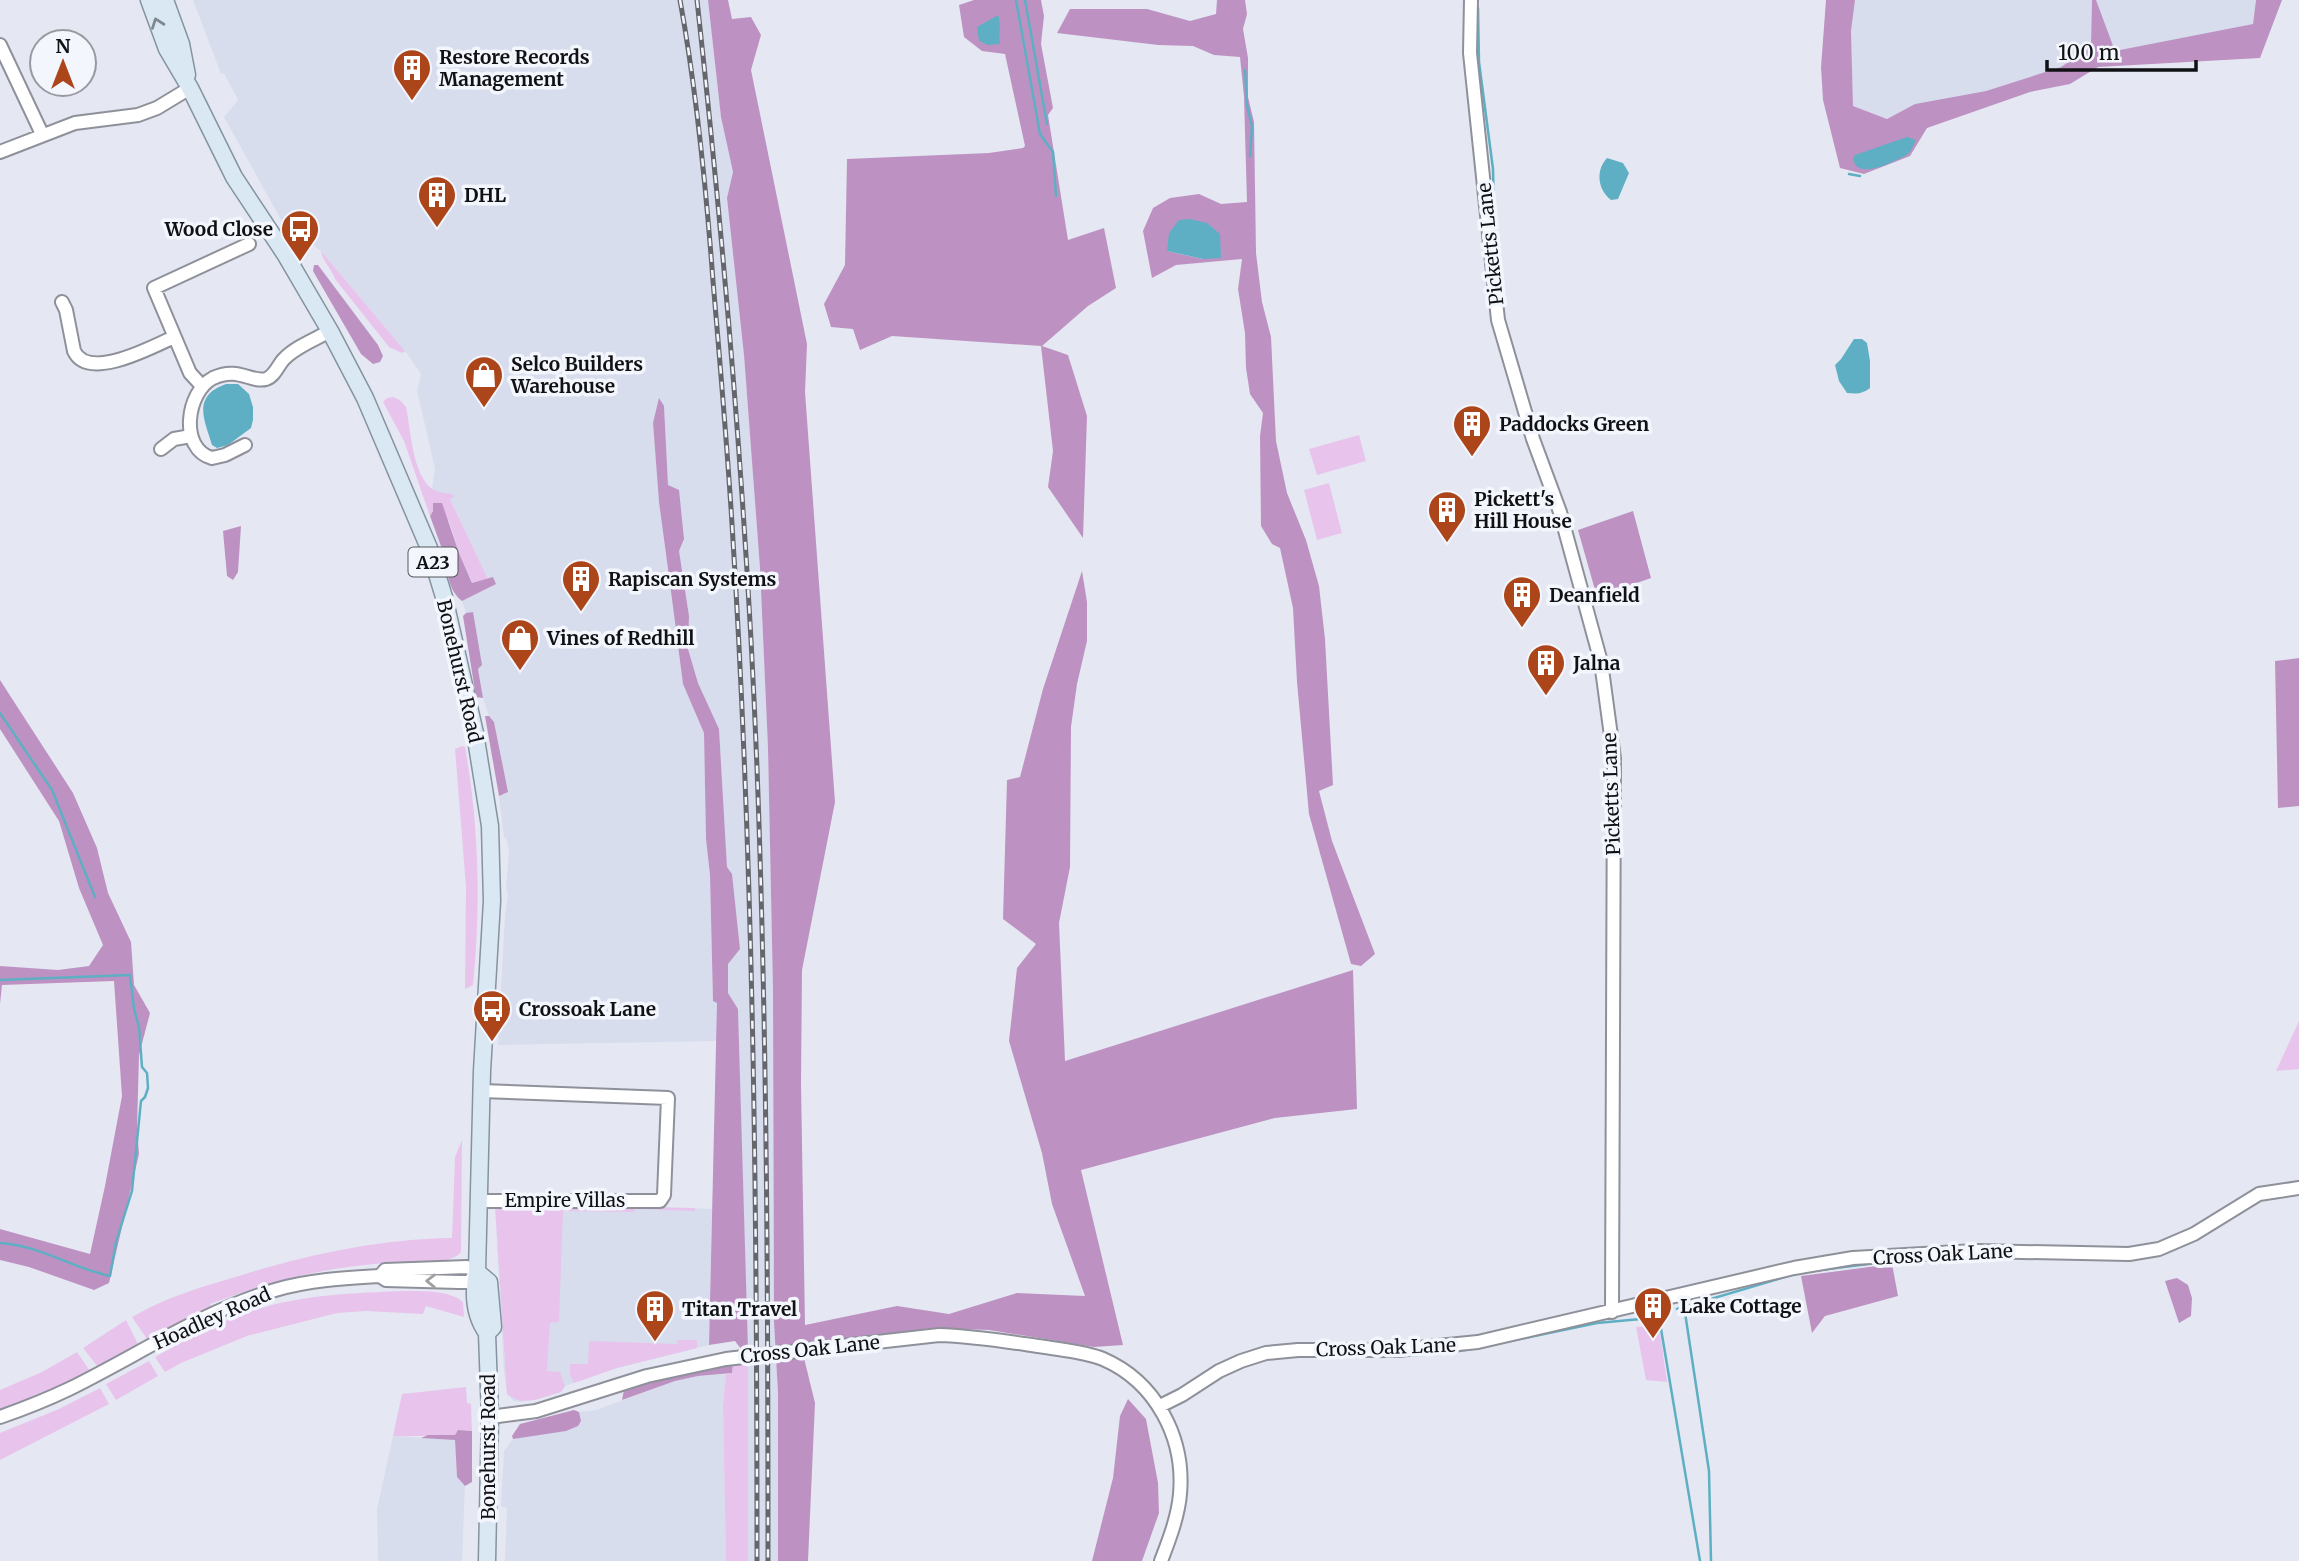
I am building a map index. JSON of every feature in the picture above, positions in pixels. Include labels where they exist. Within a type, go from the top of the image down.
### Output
[{"type":"main road","name":"Bonehurst Road","points":[[149,0],[167,49],[190,88],[234,177],[285,254],[365,398],[429,548],[449,615],[475,733],[490,827],[492,901],[481,1091],[477,1272],[474,1289],[480,1323],[487,1333],[490,1417],[487,1561]]},
{"type":"main road","name":"Bonehurst Road","points":[[165,0],[181,44],[190,88]]},
{"type":"street","name":"Picketts Lane","points":[[1471,0],[1470,53],[1498,320],[1533,439],[1560,512],[1601,662],[1614,758],[1612,1312]]},
{"type":"street","points":[[0,45],[42,134]]},
{"type":"street","points":[[0,152],[79,122],[138,115],[157,108],[190,88]]},
{"type":"street","points":[[202,386],[190,373],[154,288],[249,244]]},
{"type":"street","points":[[62,302],[74,351],[82,361],[97,363],[125,359],[174,337]]},
{"type":"street","points":[[245,445],[212,458],[203,453],[191,436],[191,410],[202,386],[225,374],[237,373],[267,379],[285,357],[330,331]]},
{"type":"street","points":[[161,449],[174,439],[191,436]]},
{"type":"street","name":"Empire Villas","points":[[479,1201],[660,1201],[664,1195],[668,1098],[481,1091]]},
{"type":"street","name":"Cross Oak Lane","points":[[490,1417],[536,1411],[647,1376],[700,1363],[939,1335],[1000,1340],[1097,1357],[1136,1380],[1160,1406],[1219,1371],[1266,1353],[1438,1348],[1478,1342],[1794,1268],[1853,1258],[1976,1251],[2129,1254],[2159,1249],[2194,1234],[2259,1195],[2299,1188]]},
{"type":"street","name":"Hoadley Road","points":[[0,1418],[69,1389],[197,1320],[249,1298],[302,1283],[380,1276],[385,1270],[467,1267],[477,1272]]},
{"type":"street","points":[[1160,1406],[1177,1444],[1181,1469],[1180,1496],[1161,1561]]},
{"type":"shaded area","points":[[193,0],[708,0],[721,117],[733,172],[727,199],[744,355],[760,568],[768,748],[773,990],[778,1561],[748,1561],[748,1360],[738,1009],[728,993],[728,964],[740,949],[732,875],[727,867],[719,729],[698,683],[688,649],[689,616],[668,485],[664,406],[653,423],[659,502],[683,684],[704,733],[706,839],[717,1041],[498,1045],[509,852],[504,837],[499,796],[508,792],[494,722],[483,698],[473,612],[466,613],[462,601],[495,584],[493,578],[488,579],[453,505],[433,503],[431,496],[435,469],[417,390],[421,374],[321,251],[284,225],[224,117],[238,100],[224,73],[221,74]]},
{"type":"shaded area","points":[[708,0],[728,0],[732,19],[751,17],[761,35],[751,70],[807,344],[805,392],[835,802],[802,970],[805,1325],[897,1306],[949,1314],[1017,1293],[1085,1296],[1052,1204],[1042,1153],[1009,1041],[1017,968],[1036,944],[1003,919],[1007,780],[1020,777],[1043,689],[1082,571],[1087,602],[1087,641],[1071,727],[1070,867],[1059,923],[1065,1061],[1353,970],[1357,1109],[1275,1118],[1081,1170],[1123,1345],[1094,1347],[989,1330],[933,1328],[805,1345],[804,1358],[815,1403],[808,1561],[778,1561],[773,990],[768,748],[760,568],[744,355],[727,198],[733,172],[721,117]]},
{"type":"shaded area","points":[[974,0],[1041,0],[1044,16],[1041,44],[1053,108],[1048,115],[1068,240],[1104,228],[1116,288],[1088,306],[1042,346],[1068,355],[1087,416],[1083,538],[1048,487],[1053,451],[1041,346],[892,336],[860,350],[853,329],[831,327],[824,304],[845,265],[847,159],[989,153],[1025,146],[1005,54],[982,51],[964,37],[959,5]]},
{"type":"shaded area","points":[[1217,0],[1245,0],[1247,14],[1243,29],[1248,58],[1248,97],[1254,122],[1256,253],[1262,302],[1271,337],[1276,441],[1287,493],[1306,540],[1319,586],[1325,639],[1333,785],[1319,791],[1332,841],[1375,954],[1361,966],[1351,964],[1309,814],[1293,608],[1280,548],[1272,544],[1261,526],[1260,436],[1263,413],[1250,394],[1246,368],[1245,333],[1238,289],[1242,259],[1176,265],[1152,278],[1143,231],[1153,208],[1170,198],[1199,194],[1221,204],[1247,202],[1240,57],[1214,55],[1193,46],[1158,45],[1057,33],[1070,9],[1147,9],[1190,21],[1216,14]],"holes":[[[1220,234],[1203,259],[1167,251]]]},
{"type":"shaded area","points":[[1826,0],[1855,0],[1851,31],[1853,106],[1887,119],[1915,104],[1986,91],[2061,67],[2091,47],[2092,0],[2096,0],[2115,51],[2253,24],[2256,0],[2282,0],[2260,58],[2098,67],[2070,84],[2030,92],[1927,128],[1910,156],[1864,174],[1840,168],[1823,100],[1821,67]]},
{"type":"shaded area","points":[[1855,0],[2256,0],[2253,24],[2061,67],[1986,91],[1915,104],[1887,119],[1853,106],[1851,31]]},
{"type":"shaded area","points":[[321,251],[405,351],[402,353],[389,347],[335,279]]},
{"type":"shaded area","points":[[314,265],[318,265],[378,345],[383,356],[380,362],[373,364],[361,354],[313,271]]},
{"type":"shaded area","points":[[393,397],[406,407],[421,475],[434,490],[455,496],[450,499],[488,579],[473,584],[449,521],[433,511],[430,516],[404,441],[383,402]]},
{"type":"shaded area","points":[[659,398],[664,406],[668,485],[679,490],[684,539],[679,551],[689,616],[688,649],[698,683],[719,729],[727,867],[732,874],[740,949],[728,964],[728,993],[738,1009],[748,1349],[741,1349],[735,1341],[709,1345],[717,1003],[713,1001],[704,733],[683,684],[659,502],[653,423]]},
{"type":"shaded area","points":[[1359,435],[1366,461],[1317,475],[1309,449]]},
{"type":"shaded area","points":[[1329,483],[1342,533],[1317,540],[1304,490]]},
{"type":"shaded area","points":[[433,503],[442,503],[472,583],[493,577],[496,584],[462,601],[453,591],[430,516]]},
{"type":"shaded area","points":[[1633,511],[1651,578],[1597,597],[1578,530]]},
{"type":"shaded area","points":[[241,526],[238,572],[233,580],[227,576],[223,531]]},
{"type":"shaded area","points":[[473,612],[482,665],[478,669],[483,698],[476,697],[463,616]]},
{"type":"shaded area","points":[[2299,658],[2299,806],[2278,808],[2275,661]]},
{"type":"shaded area","points":[[0,680],[73,793],[97,848],[108,893],[131,942],[134,985],[150,1013],[139,1055],[139,1154],[109,1283],[94,1290],[29,1267],[0,1260],[0,1229],[90,1254],[122,1096],[114,981],[2,985],[0,1004],[0,966],[58,970],[89,966],[103,945],[79,888],[59,821],[0,729]]},
{"type":"shaded area","points":[[485,716],[489,716],[494,722],[508,792],[499,796]]},
{"type":"shaded area","points":[[465,747],[470,777],[478,895],[473,985],[465,989],[466,887],[455,749]]},
{"type":"shaded area","points":[[2299,1021],[2299,1069],[2276,1071]]},
{"type":"shaded area","points":[[462,1140],[461,1252],[456,1256],[429,1262],[390,1263],[321,1271],[276,1282],[210,1304],[213,1311],[200,1311],[147,1339],[132,1317],[186,1293],[293,1260],[398,1241],[452,1238],[455,1157]]},
{"type":"shaded area","points":[[495,1205],[620,1205],[712,1209],[709,1345],[617,1368],[565,1386],[561,1392],[522,1402],[514,1401],[507,1394],[504,1372]]},
{"type":"shaded area","points":[[495,1205],[695,1208],[695,1211],[563,1211],[559,1322],[550,1323],[547,1371],[560,1372],[565,1386],[561,1392],[526,1401],[507,1394]]},
{"type":"shaded area","points":[[1892,1264],[1898,1296],[1825,1316],[1812,1333],[1801,1276]]},
{"type":"shaded area","points":[[2177,1278],[2188,1285],[2192,1298],[2191,1316],[2179,1323],[2165,1281]]},
{"type":"shaded area","points":[[404,1291],[451,1295],[463,1302],[464,1317],[426,1306],[423,1314],[366,1311],[337,1313],[247,1336],[165,1372],[155,1357],[221,1323],[262,1308],[322,1296]]},
{"type":"shaded area","points":[[126,1320],[138,1344],[98,1367],[83,1348]]},
{"type":"shaded area","points":[[1659,1325],[1667,1382],[1646,1380],[1636,1327]]},
{"type":"shaded area","points":[[677,1340],[697,1340],[697,1348],[617,1368],[574,1383],[570,1375],[570,1364],[588,1364],[589,1341],[677,1344]]},
{"type":"shaded area","points":[[77,1352],[90,1371],[0,1413],[0,1390],[42,1372]]},
{"type":"shaded area","points":[[748,1360],[748,1561],[726,1561],[723,1405],[726,1374],[732,1373],[733,1362]]},
{"type":"shaded area","points":[[149,1361],[158,1376],[116,1400],[106,1384]]},
{"type":"shaded area","points":[[733,1362],[732,1373],[675,1381],[622,1400],[624,1390],[639,1383]]},
{"type":"shaded area","points":[[726,1374],[723,1405],[726,1561],[505,1561],[507,1508],[501,1506],[504,1451],[513,1439],[581,1421],[579,1412],[596,1410],[675,1381]]},
{"type":"shaded area","points":[[466,1387],[467,1403],[471,1404],[472,1431],[458,1430],[455,1435],[393,1436],[402,1394]]},
{"type":"shaded area","points":[[100,1388],[109,1404],[0,1460],[0,1433],[59,1409]]},
{"type":"shaded area","points":[[1128,1399],[1146,1419],[1158,1483],[1159,1513],[1142,1561],[1092,1561],[1113,1478],[1120,1416]]},
{"type":"shaded area","points":[[574,1410],[579,1412],[581,1421],[578,1426],[566,1431],[513,1439],[512,1436],[520,1424]]},
{"type":"shaded area","points":[[458,1430],[472,1431],[472,1482],[465,1486],[457,1477],[455,1440],[421,1438],[428,1435],[455,1435]]},
{"type":"shaded area","points":[[393,1436],[455,1440],[457,1477],[465,1486],[462,1561],[378,1561],[377,1509]]},
{"type":"water","points":[[998,15],[1000,44],[988,45],[979,41],[977,27]]},
{"type":"water","points":[[1907,137],[1916,140],[1910,152],[1884,165],[1861,169],[1853,159],[1855,155]]},
{"type":"water","points":[[1607,158],[1623,163],[1629,173],[1618,199],[1611,200],[1601,186],[1601,169]]},
{"type":"water","points":[[1190,219],[1207,223],[1220,234],[1221,258],[1203,259],[1167,251],[1169,233],[1179,220]]},
{"type":"water","points":[[1854,339],[1862,339],[1867,343],[1870,388],[1857,393],[1847,393],[1839,381],[1835,365]]},
{"type":"water","points":[[226,384],[238,384],[249,394],[253,420],[251,428],[228,445],[217,448],[212,445],[203,409],[208,395]]},
{"type":"waterway","points":[[1016,0],[1040,134],[1053,152],[1056,196]]},
{"type":"waterway","points":[[1025,0],[1047,124]]},
{"type":"waterway","points":[[1478,8],[1479,62],[1493,169],[1494,215]]},
{"type":"waterway","points":[[1245,70],[1247,105],[1252,127],[1250,156]]},
{"type":"waterway","points":[[1849,174],[1860,176]]},
{"type":"waterway","points":[[0,713],[52,790],[95,897]]},
{"type":"waterway","points":[[0,980],[130,975],[139,1027],[142,1067],[147,1073],[148,1088],[141,1101],[132,1191],[116,1242],[110,1276],[42,1252],[0,1243]]},
{"type":"waterway","points":[[1805,1272],[1868,1264]]},
{"type":"waterway","points":[[1677,1309],[1795,1274]]},
{"type":"waterway","points":[[1684,1306],[1709,1471],[1711,1561]]},
{"type":"waterway","points":[[1663,1315],[1659,1317],[1700,1561]]},
{"type":"waterway","points":[[1491,1345],[1597,1323],[1641,1319]]},
{"type":"waterway","points":[[1380,1357],[1441,1354],[1471,1349]]},
{"type":"railway","points":[[680,0],[696,105],[707,211],[728,463],[739,653],[753,1042],[757,1561]]},
{"type":"railway","points":[[697,0],[734,383],[753,672],[765,1065],[768,1561]]},
{"type":"place","name":"Restore Records Management","points":[[412,102]]},
{"type":"place","name":"DHL","points":[[437,229]]},
{"type":"place","name":"Wood Close","points":[[300,263]]},
{"type":"place","name":"Selco Builders Warehouse","points":[[484,409]]},
{"type":"place","name":"Paddocks Green","points":[[1472,458]]},
{"type":"place","name":"Pickett's Hill House","points":[[1447,544]]},
{"type":"place","name":"Rapiscan Systems","points":[[581,613]]},
{"type":"place","name":"Deanfield","points":[[1522,629]]},
{"type":"place","name":"Vines of Redhill","points":[[520,672]]},
{"type":"place","name":"Jalna","points":[[1546,697]]},
{"type":"place","name":"Crossoak Lane","points":[[492,1043]]},
{"type":"place","name":"Lake Cottage","points":[[1653,1340]]},
{"type":"place","name":"Titan Travel","points":[[655,1343]]}]
